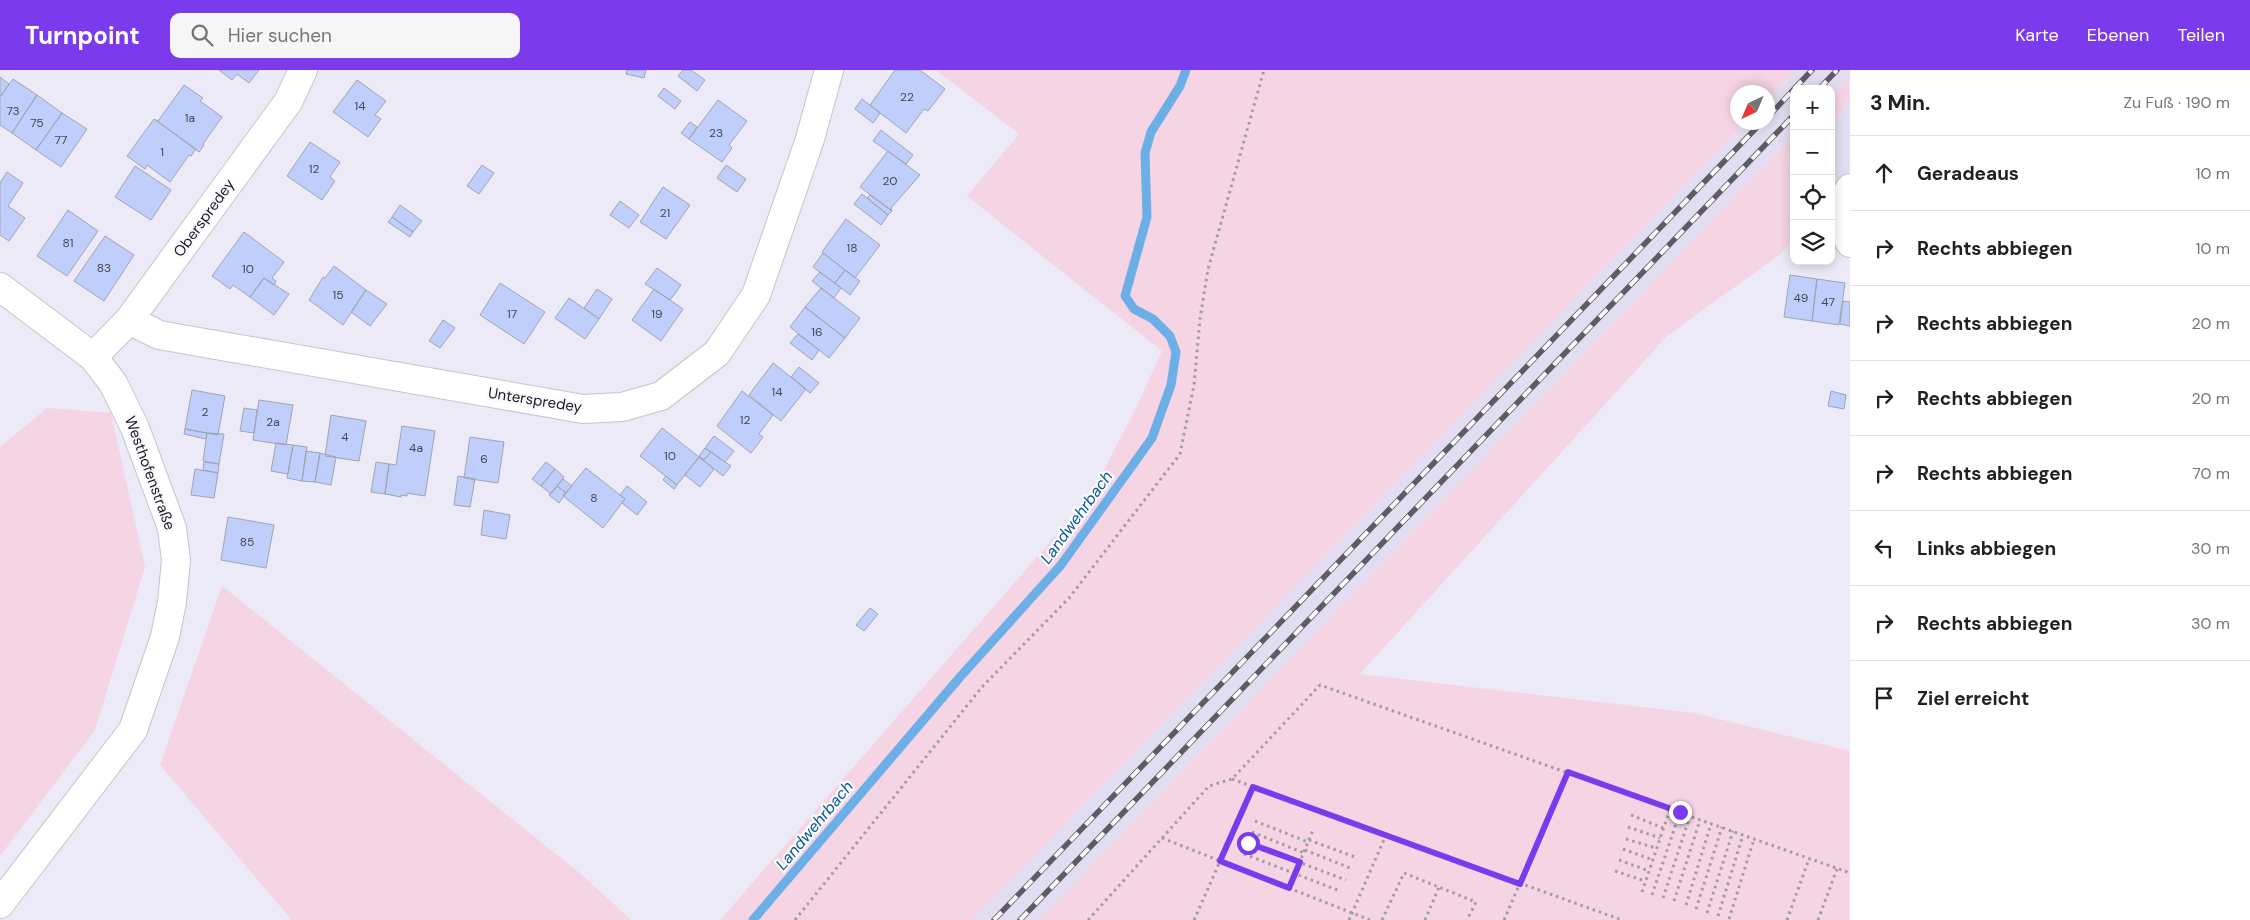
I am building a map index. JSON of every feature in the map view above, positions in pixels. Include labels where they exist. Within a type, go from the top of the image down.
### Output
[{"type":"street","name":"Oberspredey","points":[[93,357],[129,320],[288,102],[303,70]]},
{"type":"street","name":"Unterspredey","points":[[129,320],[159,336],[583,409],[622,407],[661,396],[717,353],[756,295],[810,139],[829,70]]},
{"type":"street","points":[[1850,188],[1846,193],[1844,213],[1846,235],[1850,243]]},
{"type":"street","name":"Westhofenstraße","points":[[0,287],[93,357],[113,383],[135,428],[172,528],[176,560],[172,602],[165,636],[133,730],[0,904]]},
{"type":"path","points":[[795,920],[982,687],[1069,598],[1180,454],[1194,385],[1200,319],[1208,269],[1264,70]]},
{"type":"path","points":[[1088,920],[1209,786],[1232,780],[1320,686],[1850,873]]},
{"type":"path","points":[[1504,920],[1568,772]]},
{"type":"path","points":[[1232,780],[1622,920]]},
{"type":"path","points":[[1194,920],[1253,787]]},
{"type":"path","points":[[1642,892],[1670,809]]},
{"type":"path","points":[[1652,895],[1680,812]]},
{"type":"path","points":[[1631,816],[1663,828]]},
{"type":"path","points":[[1663,898],[1690,816]]},
{"type":"path","points":[[1674,901],[1700,820]]},
{"type":"path","points":[[1256,821],[1355,857]]},
{"type":"path","points":[[1686,905],[1711,824]]},
{"type":"path","points":[[1628,827],[1660,838]]},
{"type":"path","points":[[1696,908],[1722,827]]},
{"type":"path","points":[[1289,888],[1313,830]]},
{"type":"path","points":[[1707,913],[1733,831]]},
{"type":"path","points":[[1252,832],[1350,868]]},
{"type":"path","points":[[1349,920],[1386,835]]},
{"type":"path","points":[[1718,916],[1743,835]]},
{"type":"path","points":[[1162,838],[1370,920]]},
{"type":"path","points":[[1626,839],[1656,848]]},
{"type":"path","points":[[1729,919],[1754,839]]},
{"type":"path","points":[[1248,843],[1346,880]]},
{"type":"path","points":[[1623,849],[1652,860]]},
{"type":"path","points":[[1244,854],[1340,891]]},
{"type":"path","points":[[1786,920],[1808,859]]},
{"type":"path","points":[[1619,860],[1649,871]]},
{"type":"path","points":[[1818,920],[1837,869]]},
{"type":"path","points":[[1615,871],[1645,881]]},
{"type":"path","points":[[1382,920],[1404,873],[1476,902],[1467,920]]},
{"type":"path","points":[[1425,920],[1439,887]]},
{"type":"shaded area","points":[[936,70],[1796,70],[1775,92],[1775,85],[1730,85],[1730,130],[1738,130],[972,920],[720,920],[1091,495],[1135,410],[1162,351],[967,196],[1019,134]]},
{"type":"shaded area","points":[[1796,70],[1850,70],[1850,76],[1835,92],[1835,85],[1790,85],[1790,139],[1039,920],[972,920],[1738,130],[1775,130],[1775,92]]},
{"type":"shaded area","points":[[1850,76],[1850,101],[1835,119],[1835,92]]},
{"type":"shaded area","points":[[1850,101],[1850,170],[1840,186],[1835,183],[1835,119]]},
{"type":"shaded area","points":[[1790,139],[1789,245],[1778,256],[1668,335],[1360,674],[1694,713],[1850,751],[1850,920],[1039,920]]},
{"type":"shaded area","points":[[47,408],[111,413],[145,567],[95,730],[0,856],[0,447]]},
{"type":"shaded area","points":[[222,586],[581,874],[631,920],[289,920],[290,918],[160,765]]},
{"type":"building","points":[[219,70],[259,70],[249,83],[237,74],[232,80]]},
{"type":"building","points":[[627,70],[646,70],[644,78],[626,74]]},
{"type":"building","points":[[683,70],[691,70],[705,80],[697,91],[678,76]]},
{"type":"building","points":[[895,70],[920,70],[945,89],[928,111],[924,109],[906,133],[870,105]]},
{"type":"building","points":[[0,77],[9,84],[0,97]]},
{"type":"building","points":[[13,79],[37,95],[12,133],[0,125],[0,97]]},
{"type":"building","points":[[357,80],[386,101],[375,115],[381,119],[368,137],[333,112]]},
{"type":"building","points":[[184,85],[203,98],[200,101],[222,117],[199,152],[156,120],[158,121]]},
{"type":"building","points":[[664,88],[681,101],[675,109],[658,96]]},
{"type":"building","points":[[37,95],[62,113],[36,150],[12,133]]},
{"type":"building","points":[[862,99],[880,113],[873,123],[855,109]]},
{"type":"building","points":[[718,100],[747,121],[729,145],[732,148],[722,162],[689,139]]},
{"type":"building","points":[[62,113],[87,129],[61,167],[36,150]]},
{"type":"building","points":[[154,119],[196,149],[191,156],[189,155],[170,182],[147,165],[145,169],[127,156]]},
{"type":"building","points":[[690,122],[697,127],[689,139],[681,133]]},
{"type":"building","points":[[881,130],[913,155],[906,164],[873,141]]},
{"type":"building","points":[[310,142],[340,162],[330,177],[335,181],[322,200],[287,176]]},
{"type":"building","points":[[888,151],[920,175],[891,208],[892,211],[860,187]]},
{"type":"building","points":[[482,165],[494,173],[479,194],[467,186]]},
{"type":"building","points":[[726,165],[746,179],[737,192],[717,178]]},
{"type":"building","points":[[135,166],[171,190],[151,220],[115,197]]},
{"type":"building","points":[[7,172],[23,183],[8,206],[25,218],[9,241],[0,235],[0,183]]},
{"type":"building","points":[[663,187],[690,205],[666,239],[640,222]]},
{"type":"building","points":[[862,194],[888,215],[881,225],[854,204]]},
{"type":"building","points":[[870,195],[892,211],[888,215],[867,198]]},
{"type":"building","points":[[620,201],[639,215],[629,228],[610,215]]},
{"type":"building","points":[[400,205],[422,221],[413,232],[392,217]]},
{"type":"building","points":[[68,210],[98,231],[67,276],[37,256]]},
{"type":"building","points":[[392,217],[413,232],[410,237],[388,222]]},
{"type":"building","points":[[846,219],[880,245],[855,278],[822,252]]},
{"type":"building","points":[[244,232],[284,262],[272,278],[276,281],[274,285],[264,278],[250,297],[233,285],[230,289],[212,276]]},
{"type":"building","points":[[105,236],[134,255],[104,301],[74,281]]},
{"type":"building","points":[[823,253],[845,270],[835,283],[813,267]]},
{"type":"building","points":[[334,266],[366,290],[343,325],[309,300],[323,277],[325,278]]},
{"type":"building","points":[[657,268],[681,285],[670,300],[645,284]]},
{"type":"building","points":[[845,270],[860,281],[850,295],[835,283]]},
{"type":"building","points":[[820,272],[841,288],[834,298],[812,281]]},
{"type":"building","points":[[1790,275],[1817,279],[1812,321],[1784,317]]},
{"type":"building","points":[[264,278],[289,294],[274,315],[250,297]]},
{"type":"building","points":[[1817,279],[1845,283],[1839,325],[1812,321]]},
{"type":"building","points":[[500,283],[545,312],[524,344],[480,315]]},
{"type":"building","points":[[821,288],[860,318],[845,338],[805,307]]},
{"type":"building","points":[[597,289],[612,299],[599,319],[584,308]]},
{"type":"building","points":[[654,289],[683,309],[661,341],[632,320]]},
{"type":"building","points":[[366,290],[387,304],[370,326],[351,312]]},
{"type":"building","points":[[569,298],[599,319],[585,339],[555,318]]},
{"type":"building","points":[[1843,301],[1850,302],[1850,326],[1840,324]]},
{"type":"building","points":[[805,307],[845,338],[829,358],[790,327]]},
{"type":"building","points":[[443,320],[455,328],[440,348],[429,341]]},
{"type":"building","points":[[798,334],[819,350],[812,360],[790,343]]},
{"type":"building","points":[[773,363],[806,389],[781,421],[749,395]]},
{"type":"building","points":[[799,367],[819,383],[810,393],[791,377]]},
{"type":"building","points":[[192,390],[225,396],[218,435],[185,429]]},
{"type":"building","points":[[742,391],[773,415],[759,434],[763,437],[751,453],[717,426]]},
{"type":"building","points":[[1831,391],[1846,395],[1844,409],[1828,406]]},
{"type":"building","points":[[259,400],[293,405],[286,445],[253,440]]},
{"type":"building","points":[[244,408],[257,410],[254,433],[240,431]]},
{"type":"building","points":[[331,415],[366,421],[359,461],[325,456]]},
{"type":"building","points":[[402,426],[435,431],[425,496],[407,493],[407,496],[401,495],[401,497],[385,494],[389,464],[396,465]]},
{"type":"building","points":[[662,428],[699,457],[677,485],[640,456]]},
{"type":"building","points":[[185,429],[207,433],[206,439],[184,434]]},
{"type":"building","points":[[207,433],[224,434],[219,464],[203,461]]},
{"type":"building","points":[[714,436],[734,451],[725,462],[705,448]]},
{"type":"building","points":[[470,437],[504,442],[498,483],[464,478]]},
{"type":"building","points":[[276,443],[293,445],[288,474],[271,471]]},
{"type":"building","points":[[293,445],[307,447],[302,481],[287,478]]},
{"type":"building","points":[[705,448],[711,452],[704,460],[699,456]]},
{"type":"building","points":[[306,451],[320,453],[315,482],[302,481]]},
{"type":"building","points":[[711,452],[731,466],[723,476],[699,457],[704,460]]},
{"type":"building","points":[[320,453],[336,457],[331,485],[315,482]]},
{"type":"building","points":[[699,457],[714,469],[700,487],[685,475]]},
{"type":"building","points":[[204,462],[219,464],[218,473],[203,470]]},
{"type":"building","points":[[376,462],[389,464],[385,494],[371,492]]},
{"type":"building","points":[[546,462],[555,469],[541,486],[532,479]]},
{"type":"building","points":[[586,468],[625,499],[603,528],[563,496]]},
{"type":"building","points":[[195,469],[218,473],[214,498],[191,495]]},
{"type":"building","points":[[555,469],[564,477],[551,494],[541,486]]},
{"type":"building","points":[[458,476],[475,479],[470,507],[454,505]]},
{"type":"building","points":[[666,476],[677,485],[674,489],[663,480]]},
{"type":"building","points":[[563,479],[572,486],[566,493],[557,486]]},
{"type":"building","points":[[557,486],[566,493],[559,503],[549,495]]},
{"type":"building","points":[[627,486],[647,502],[637,515],[622,503],[625,499],[620,495]]},
{"type":"building","points":[[484,510],[510,515],[506,539],[481,535]]},
{"type":"building","points":[[228,517],[274,525],[266,568],[221,560]]},
{"type":"building","points":[[870,608],[878,614],[864,631],[856,625]]},
{"type":"waterway","name":"Landwehrbach","points":[[753,920],[960,677],[1061,565],[1152,438],[1171,385],[1176,352],[1170,336],[1153,319],[1134,309],[1125,296],[1147,217],[1145,153],[1151,132],[1180,86],[1186,70]]},
{"type":"railway","points":[[1798,85],[1812,70]]},
{"type":"railway","points":[[1823,85],[1837,70]]},
{"type":"railway","points":[[1775,109],[1790,93]]},
{"type":"railway","points":[[1020,920],[1790,119]]},
{"type":"railway","points":[[994,920],[1754,130]]},
{"type":"route","points":[[1248,843],[1300,862],[1289,888],[1220,861],[1253,787],[1520,884],[1568,772],[1680,812]]}]
